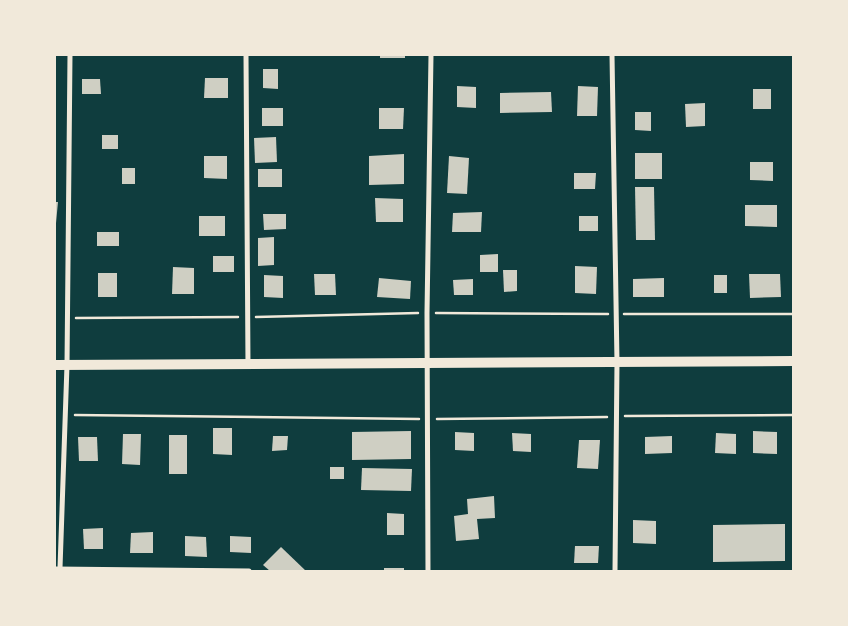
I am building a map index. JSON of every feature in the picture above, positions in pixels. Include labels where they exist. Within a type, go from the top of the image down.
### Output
[{"type":"main road","points":[[55,365],[793,361]]},
{"type":"street","points":[[70,55],[67,365],[58,568],[249,571]]},
{"type":"street","points":[[246,55],[248,364]]},
{"type":"street","points":[[428,571],[431,55]]},
{"type":"street","points":[[612,55],[617,362],[615,571]]},
{"type":"building","points":[[380,55],[405,55],[405,58],[380,58]]},
{"type":"building","points":[[263,69],[278,69],[278,89],[263,88]]},
{"type":"building","points":[[205,78],[228,78],[228,98],[204,98]]},
{"type":"building","points":[[82,79],[100,79],[101,94],[82,94]]},
{"type":"building","points":[[457,86],[476,87],[476,108],[457,107]]},
{"type":"building","points":[[578,86],[598,87],[597,116],[577,116]]},
{"type":"building","points":[[753,89],[771,89],[771,109],[753,109]]},
{"type":"building","points":[[551,92],[552,112],[500,113],[500,93]]},
{"type":"building","points":[[705,103],[705,126],[686,127],[685,104]]},
{"type":"building","points":[[262,108],[283,108],[283,126],[262,126]]},
{"type":"building","points":[[379,108],[404,108],[403,129],[379,129]]},
{"type":"building","points":[[635,112],[651,112],[651,131],[635,130]]},
{"type":"building","points":[[102,135],[118,135],[118,149],[102,149]]},
{"type":"building","points":[[276,137],[277,162],[255,163],[254,138]]},
{"type":"building","points":[[635,153],[662,153],[662,179],[635,179]]},
{"type":"building","points":[[404,154],[404,184],[369,185],[369,156]]},
{"type":"building","points":[[204,156],[227,156],[227,179],[204,178]]},
{"type":"building","points":[[449,156],[469,158],[467,194],[447,193]]},
{"type":"building","points":[[750,162],[773,162],[773,181],[750,180]]},
{"type":"building","points":[[122,168],[135,168],[135,184],[122,184]]},
{"type":"building","points":[[258,169],[282,169],[282,187],[258,187]]},
{"type":"building","points":[[574,173],[596,173],[595,189],[574,189]]},
{"type":"building","points":[[635,187],[654,187],[655,240],[636,240]]},
{"type":"building","points":[[375,198],[403,199],[403,222],[376,222]]},
{"type":"building","points":[[55,202],[58,202],[56,223],[55,223]]},
{"type":"building","points":[[745,205],[777,205],[777,227],[745,226]]},
{"type":"building","points":[[482,212],[481,232],[452,232],[453,213]]},
{"type":"building","points":[[263,214],[286,214],[286,229],[264,230]]},
{"type":"building","points":[[199,216],[225,216],[225,236],[199,236]]},
{"type":"building","points":[[579,216],[598,216],[598,231],[579,231]]},
{"type":"building","points":[[97,232],[119,232],[119,246],[97,246]]},
{"type":"building","points":[[274,237],[274,265],[258,266],[258,238]]},
{"type":"building","points":[[498,254],[498,272],[480,272],[480,255]]},
{"type":"building","points":[[213,256],[234,256],[234,272],[213,272]]},
{"type":"building","points":[[575,266],[597,267],[596,294],[575,293]]},
{"type":"building","points":[[173,267],[194,268],[194,294],[172,294]]},
{"type":"building","points":[[503,270],[517,270],[517,291],[504,292]]},
{"type":"building","points":[[98,273],[117,273],[117,297],[98,297]]},
{"type":"building","points":[[314,274],[335,274],[336,295],[315,295]]},
{"type":"building","points":[[749,274],[780,274],[781,297],[750,298]]},
{"type":"building","points":[[264,275],[283,276],[283,298],[264,297]]},
{"type":"building","points":[[714,275],[727,275],[727,293],[714,293]]},
{"type":"building","points":[[379,278],[411,281],[410,299],[377,297]]},
{"type":"building","points":[[664,278],[664,297],[633,297],[633,279]]},
{"type":"building","points":[[473,279],[473,295],[454,295],[453,280]]},
{"type":"building","points":[[213,428],[232,428],[232,455],[213,454]]},
{"type":"building","points":[[411,431],[411,459],[352,460],[352,432]]},
{"type":"building","points":[[753,431],[777,432],[777,454],[753,453]]},
{"type":"building","points":[[455,432],[474,433],[474,451],[455,450]]},
{"type":"building","points":[[512,433],[531,434],[531,452],[513,451]]},
{"type":"building","points":[[716,433],[736,434],[736,454],[715,453]]},
{"type":"building","points":[[123,434],[141,434],[140,465],[122,464]]},
{"type":"building","points":[[169,435],[187,435],[187,474],[169,474]]},
{"type":"building","points":[[273,436],[288,436],[287,450],[272,451]]},
{"type":"building","points":[[672,436],[672,453],[645,454],[645,437]]},
{"type":"building","points":[[78,437],[97,437],[98,461],[79,461]]},
{"type":"building","points":[[579,440],[600,440],[598,469],[577,468]]},
{"type":"building","points":[[330,467],[344,467],[344,479],[330,479]]},
{"type":"building","points":[[362,468],[412,469],[411,491],[361,490]]},
{"type":"building","points":[[494,496],[495,518],[477,519],[479,539],[456,541],[454,516],[468,514],[467,499]]},
{"type":"building","points":[[387,513],[404,514],[404,535],[387,535]]},
{"type":"building","points":[[633,520],[656,521],[656,544],[633,543]]},
{"type":"building","points":[[785,524],[785,561],[713,562],[713,525]]},
{"type":"building","points":[[103,528],[103,549],[84,549],[83,529]]},
{"type":"building","points":[[153,532],[153,553],[130,553],[131,533]]},
{"type":"building","points":[[185,536],[206,537],[207,557],[185,556]]},
{"type":"building","points":[[230,536],[251,537],[251,553],[230,552]]},
{"type":"building","points":[[575,546],[599,546],[598,563],[574,563]]},
{"type":"building","points":[[281,547],[306,571],[270,571],[263,565]]},
{"type":"building","points":[[384,568],[404,568],[404,571],[384,571]]}]
